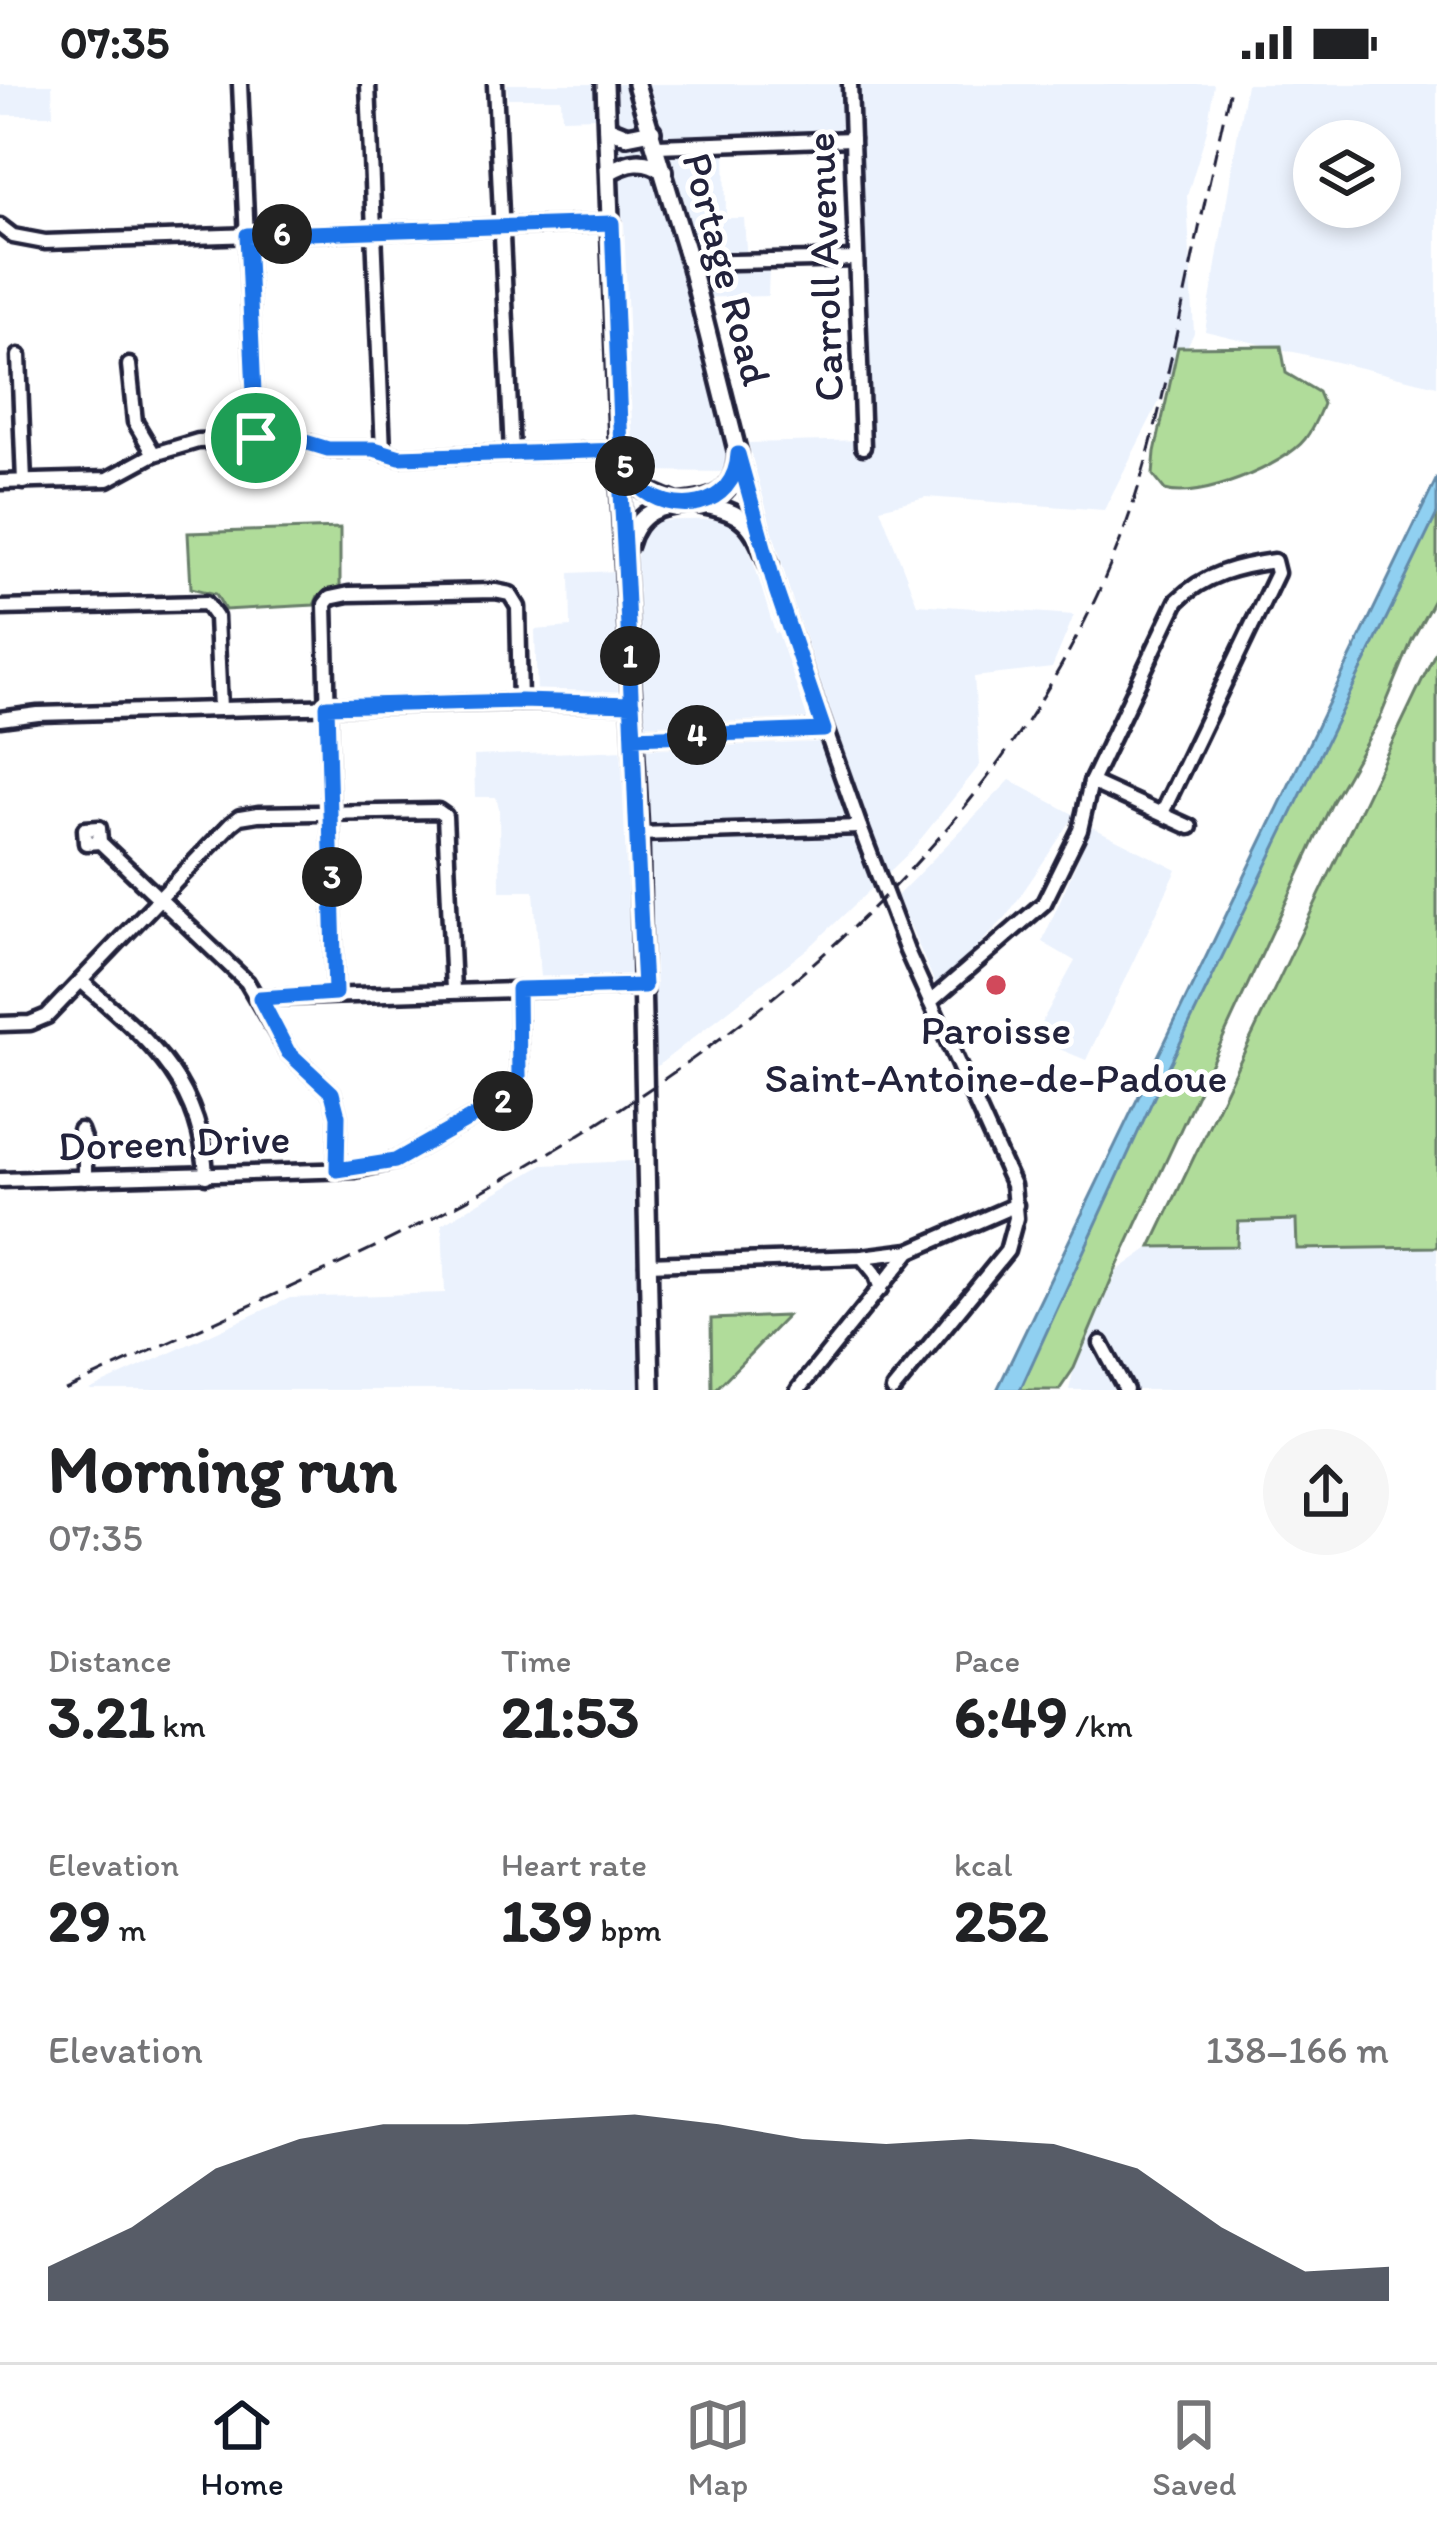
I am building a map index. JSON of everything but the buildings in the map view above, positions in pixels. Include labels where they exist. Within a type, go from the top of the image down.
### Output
[{"type":"main road","points":[[605,84],[639,834],[650,1390]]},
{"type":"main road","name":"Portage Road","points":[[636,84],[690,263],[738,454]]},
{"type":"main road","points":[[607,128],[655,139]]},
{"type":"main road","points":[[609,172],[638,162],[664,171]]},
{"type":"main road","points":[[621,450],[627,472],[638,487],[676,503]]},
{"type":"main road","points":[[697,503],[731,485],[737,477],[738,454]]},
{"type":"main road","points":[[625,554],[642,517],[661,506],[697,503],[725,509],[748,522],[769,564]]},
{"type":"street","points":[[240,84],[256,438]]},
{"type":"street","points":[[368,84],[383,451]]},
{"type":"street","points":[[494,84],[512,452]]},
{"type":"street","name":"Carroll Avenue","points":[[850,84],[863,447]]},
{"type":"street","points":[[655,139],[852,139]]},
{"type":"street","points":[[0,226],[13,236],[45,242],[612,223]]},
{"type":"street","points":[[690,263],[856,259]]},
{"type":"street","points":[[19,356],[24,482]]},
{"type":"street","points":[[129,365],[135,422],[154,454]]},
{"type":"street","points":[[0,482],[108,479],[185,442],[256,438],[292,438],[328,449],[383,451],[400,457],[621,450]]},
{"type":"street","name":"Portage Road","points":[[738,454],[824,730],[930,1002],[1005,1164],[1016,1205]]},
{"type":"street","points":[[930,1002],[1044,903],[1080,830],[1091,782],[1178,601],[1191,587],[1216,574],[1274,561],[1277,573],[1162,813]]},
{"type":"street","points":[[335,993],[322,614],[330,598],[475,591],[510,594],[518,607],[520,701]]},
{"type":"street","points":[[0,608],[206,603],[216,616],[220,709]]},
{"type":"street","points":[[0,719],[38,714],[520,701],[632,704]]},
{"type":"street","points":[[634,737],[824,730]]},
{"type":"street","points":[[1091,782],[1190,827]]},
{"type":"street","points":[[0,1024],[39,1021],[240,817],[438,812],[446,816],[453,990]]},
{"type":"street","points":[[639,834],[860,827]]},
{"type":"street","points":[[100,842],[260,998],[288,1052],[332,1093],[338,1116],[337,1170]]},
{"type":"street","points":[[81,981],[164,1058],[201,1124],[206,1176]]},
{"type":"street","points":[[260,998],[644,986]]},
{"type":"street","name":"Doreen Drive","points":[[0,1180],[337,1170],[395,1161],[510,1096],[519,1076],[518,989]]},
{"type":"street","points":[[80,1130],[85,1178]]},
{"type":"street","points":[[647,1264],[910,1251],[1016,1205],[1015,1231],[1007,1250],[893,1390]]},
{"type":"street","points":[[798,1390],[910,1251]]},
{"type":"street","points":[[862,1256],[881,1289]]},
{"type":"street","points":[[1101,1343],[1126,1390]]},
{"type":"shaded area","points":[[0,84],[52,84],[53,115],[0,115]]},
{"type":"shaded area","points":[[507,84],[596,84],[598,117],[562,118],[561,98],[508,98]]},
{"type":"shaded area","points":[[611,84],[845,84],[845,136],[725,138],[726,218],[744,218],[747,264],[769,266],[768,296],[690,298],[734,472],[636,471],[627,446]]},
{"type":"shaded area","points":[[859,84],[1214,84],[1207,130],[1187,196],[1194,333],[1104,510],[926,497],[880,508],[917,604],[1074,615],[1052,668],[974,677],[980,765],[911,851],[812,945],[656,1067],[645,742],[693,738],[691,726],[644,728],[635,571],[639,539],[645,521],[729,519],[746,537],[775,633],[800,628],[748,443],[866,440]]},
{"type":"shaded area","points":[[1246,84],[1437,84],[1437,386],[1205,331]]},
{"type":"shaded area","points":[[617,571],[621,695],[537,694],[535,630],[571,627],[570,573]]},
{"type":"shaded area","points":[[626,750],[632,977],[540,978],[534,891],[500,891],[499,808],[496,797],[475,797],[474,756]]},
{"type":"shaded area","points":[[1010,780],[1075,815],[1006,917],[937,988],[897,896]]},
{"type":"shaded area","points":[[1092,827],[1177,870],[1086,1060],[1033,1038],[1075,961],[1042,942]]},
{"type":"shaded area","points":[[633,1161],[641,1390],[89,1390],[290,1298],[445,1293],[442,1224],[543,1165]]},
{"type":"shaded area","points":[[1297,1220],[1298,1249],[1437,1247],[1437,1390],[1069,1390],[1114,1273],[1151,1247],[1237,1246],[1237,1222]]},
{"type":"green space","points":[[1281,346],[1286,373],[1318,392],[1323,404],[1305,439],[1279,460],[1240,479],[1198,490],[1165,490],[1153,475],[1155,452],[1178,347]]},
{"type":"green space","points":[[1437,508],[1437,594],[1380,718],[1332,803],[1074,1368],[1059,1390],[1011,1390]]},
{"type":"green space","points":[[340,528],[340,587],[318,596],[314,605],[225,610],[216,594],[191,588],[188,533]]},
{"type":"green space","points":[[1437,649],[1437,1247],[1297,1249],[1296,1220],[1238,1222],[1237,1246],[1151,1247]]},
{"type":"green space","points":[[787,1316],[715,1390],[712,1390],[711,1319]]},
{"type":"water","points":[[1437,478],[1437,514],[1157,1091],[1020,1390],[997,1390]]},
{"type":"railway","points":[[65,1390],[346,1261],[543,1157],[645,1092],[743,1021],[836,943],[921,858],[996,766],[1061,665],[1114,556],[1153,436],[1231,84]]},
{"type":"place","name":"Paroisse Saint-Antoine-de-Padoue","points":[[996,985]]},
{"type":"route","points":[[256,438],[247,235],[612,223],[621,450],[627,472],[638,487],[655,497],[697,503],[731,485],[737,477],[738,454],[776,590],[824,730],[634,737],[632,704],[520,701],[327,706],[335,993],[260,998],[288,1052],[332,1093],[338,1116],[337,1170],[355,1170],[395,1161],[510,1096],[519,1076],[518,989],[644,986],[639,834],[635,778],[634,737],[625,554],[619,462],[621,450],[400,457],[374,449],[328,449],[292,438],[256,438]]}]
